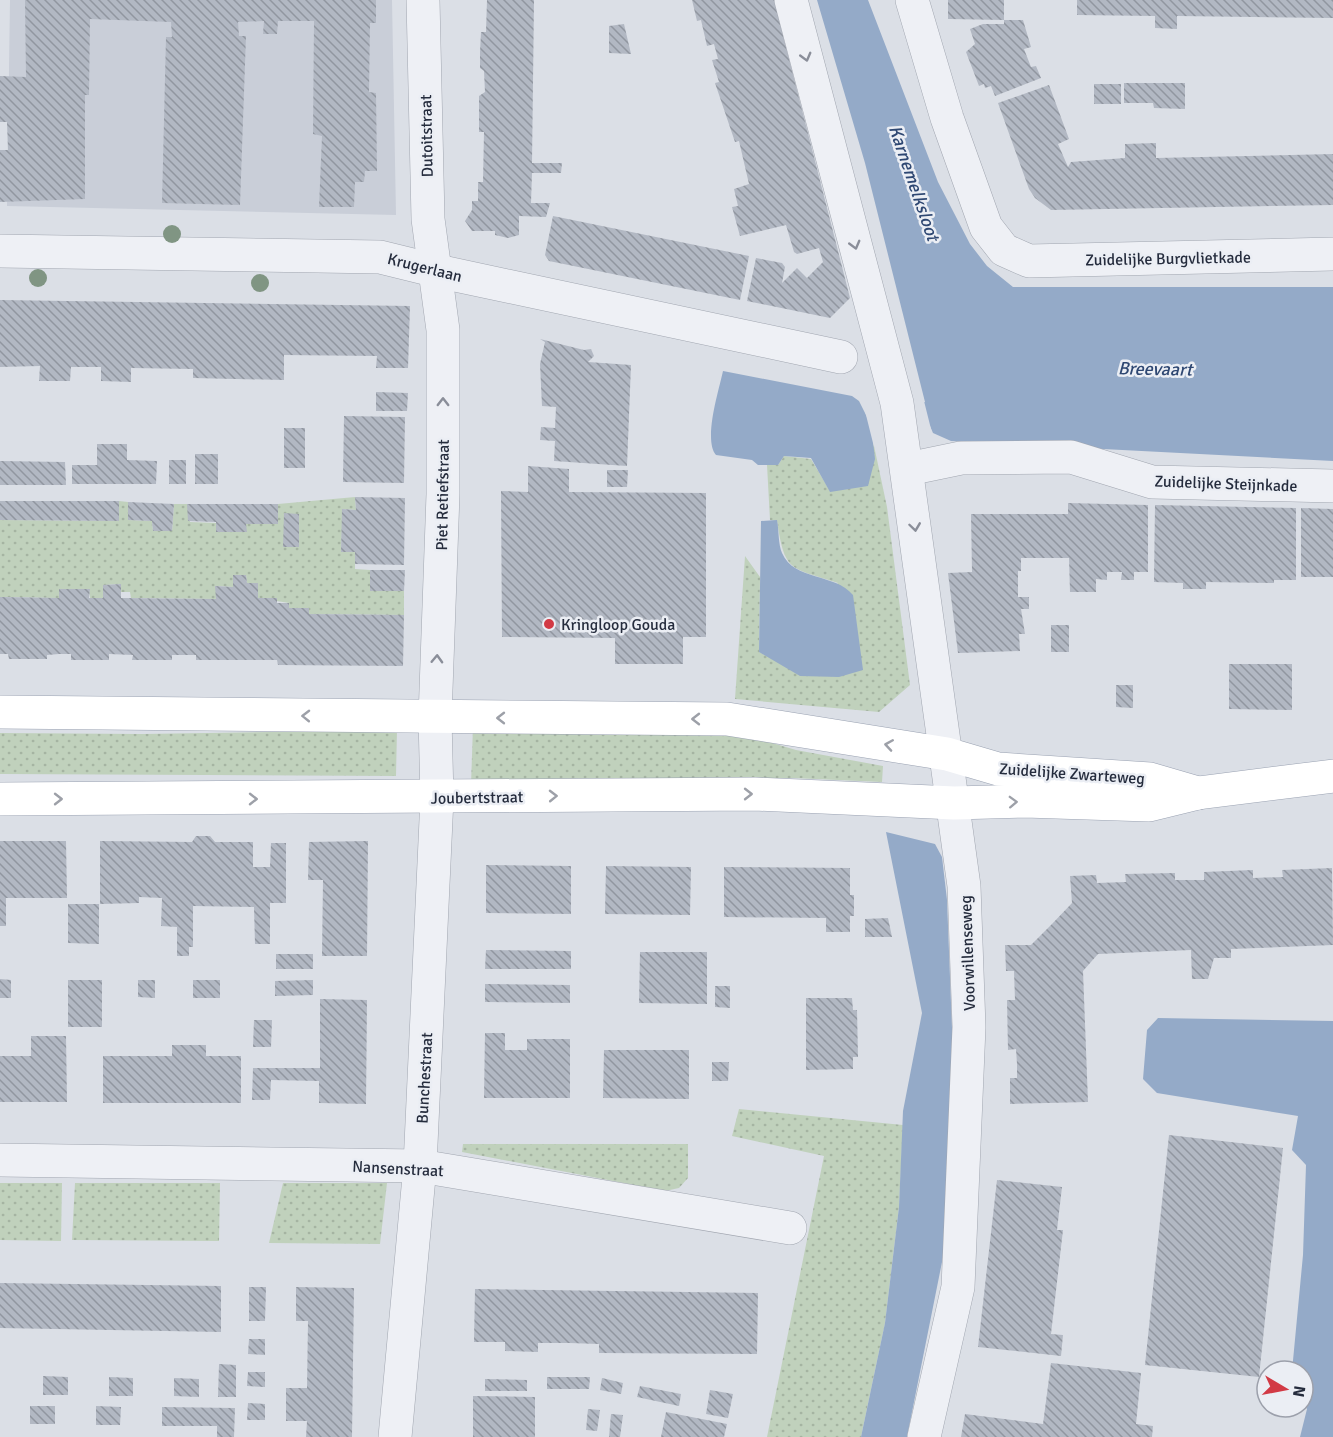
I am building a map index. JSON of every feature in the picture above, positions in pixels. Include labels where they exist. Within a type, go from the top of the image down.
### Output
[{"type":"main road","points":[[0,712],[435,718],[727,719],[947,754]]},
{"type":"main road","name":"Zuidelijke Zwarteweg","points":[[947,754],[977,765],[998,768],[1150,779],[1198,793]]},
{"type":"main road","name":"Zuidelijke Zwarteweg","points":[[954,804],[1025,801],[1149,805],[1198,793],[1333,776]]},
{"type":"main road","name":"Joubertstraat","points":[[0,799],[436,798],[755,794],[954,804]]},
{"type":"street","name":"Dutoitstraat","points":[[423,0],[428,219],[437,271]]},
{"type":"street","name":"Voorwillenseweg","points":[[791,0],[897,403],[906,454],[964,886],[969,1027],[958,1287],[924,1437]]},
{"type":"street","name":"Zuidelijke Burgvlietkade","points":[[912,0],[947,118],[986,227],[1004,250],[1029,261],[1333,254]]},
{"type":"street","name":"Krugerlaan","points":[[0,251],[380,257],[841,357]]},
{"type":"street","name":"Piet Retiefstraat","points":[[435,718],[443,494],[443,330],[437,271]]},
{"type":"street","name":"Zuidelijke Steijnkade","points":[[906,454],[961,458],[1071,457],[1152,482],[1333,486]]},
{"type":"street","name":"Bunchestraat","points":[[395,1437],[420,1166],[436,798],[435,718]]},
{"type":"street","name":"Nansenstraat","points":[[0,1160],[420,1166],[790,1228]]},
{"type":"shaded area","points":[[10,0],[392,0],[396,215],[7,206]]},
{"type":"green space","points":[[873,441],[887,507],[910,685],[879,712],[735,699],[745,556],[760,577],[759,652],[773,659],[838,583],[800,570],[792,566],[787,559],[777,521],[770,520],[767,465],[778,465],[784,456],[811,459],[830,491]]},
{"type":"green space","points":[[355,497],[356,510],[343,509],[341,551],[355,552],[355,569],[370,570],[370,591],[404,591],[404,615],[309,614],[309,608],[289,608],[289,603],[258,598],[258,584],[247,583],[246,575],[233,587],[216,586],[216,599],[131,598],[130,592],[121,592],[120,584],[104,585],[103,598],[90,598],[89,589],[59,589],[59,598],[0,597],[0,520],[119,521],[119,501],[128,502],[128,520],[152,521],[153,531],[172,531],[174,504],[190,504],[190,522],[216,523],[216,532],[246,532],[246,524],[278,504]]},
{"type":"green space","points":[[473,726],[741,734],[796,750],[883,766],[882,782],[793,778],[471,785]]},
{"type":"green space","points":[[397,730],[396,776],[0,774],[0,733],[142,734]]},
{"type":"green space","points":[[739,1109],[903,1125],[899,1207],[885,1323],[861,1437],[767,1437],[824,1156],[732,1136]]},
{"type":"green space","points":[[463,1144],[688,1144],[688,1178],[679,1188],[665,1191],[462,1152]]},
{"type":"green space","points":[[0,1183],[62,1183],[61,1241],[0,1240]]},
{"type":"green space","points":[[75,1183],[220,1183],[219,1241],[72,1240]]},
{"type":"green space","points":[[283,1183],[387,1183],[380,1244],[269,1243]]},
{"type":"water","points":[[817,0],[868,0],[938,182],[970,244],[987,266],[1013,287],[1333,287],[1333,461],[951,441],[933,433],[930,426],[873,441],[875,459],[868,486],[830,492],[811,458],[784,456],[778,465],[758,465],[752,460],[716,455],[712,448],[711,427],[723,371],[852,396],[859,401],[867,417],[925,402],[865,163]]},
{"type":"water","points":[[777,520],[782,553],[788,562],[805,573],[836,583],[853,595],[863,670],[839,677],[800,676],[759,652],[761,521]]},
{"type":"water","points":[[886,832],[935,844],[942,857],[947,900],[955,1105],[947,1237],[907,1437],[861,1437],[885,1323],[899,1207],[903,1111],[922,1013]]},
{"type":"water","points":[[1158,1018],[1333,1021],[1333,1437],[1300,1437],[1304,1419],[1315,1419],[1315,1359],[1293,1359],[1303,1255],[1306,1165],[1292,1150],[1298,1116],[1157,1093],[1143,1079],[1147,1030]]},
{"type":"pier","points":[[923,397],[932,433],[928,429],[876,443],[874,447],[865,411],[869,414],[921,400]]},
{"type":"building","points":[[25,0],[376,0],[376,23],[370,23],[369,92],[376,93],[377,171],[365,171],[364,182],[355,182],[354,207],[319,207],[322,136],[313,134],[314,21],[278,21],[277,34],[263,34],[264,21],[238,22],[239,36],[246,36],[240,205],[162,203],[166,37],[172,37],[171,22],[90,19],[89,95],[85,95],[85,199],[0,202],[0,150],[8,150],[7,122],[0,122],[0,76],[26,77]]},
{"type":"building","points":[[487,0],[534,0],[532,163],[562,163],[561,173],[532,173],[531,203],[550,203],[546,217],[519,216],[519,235],[508,238],[495,235],[495,231],[472,231],[465,221],[472,210],[472,201],[478,201],[478,182],[483,182],[484,132],[479,132],[479,96],[485,92],[484,71],[480,68],[480,52],[481,32],[486,32]]},
{"type":"building","points":[[692,0],[774,0],[850,298],[830,318],[747,301],[756,258],[782,263],[785,267],[782,283],[797,268],[807,278],[823,262],[819,248],[797,254],[794,252],[786,225],[740,236],[732,207],[738,206],[734,189],[749,184],[739,141],[735,142],[715,83],[719,82],[712,60],[718,59],[714,44],[707,46],[701,20],[697,21]]},
{"type":"building","points":[[948,0],[1004,0],[1004,20],[948,19]]},
{"type":"building","points":[[1077,0],[1333,0],[1333,18],[1177,16],[1177,29],[1155,28],[1155,16],[1077,15]]},
{"type":"building","points":[[1004,20],[1023,20],[1031,47],[1024,49],[1031,67],[1036,66],[1041,78],[995,96],[991,86],[985,88],[984,84],[979,86],[966,52],[975,44],[970,29],[983,24],[1004,24]]},
{"type":"building","points":[[624,24],[631,54],[609,53],[609,26]]},
{"type":"building","points":[[1124,83],[1185,83],[1185,109],[1154,108],[1153,103],[1124,103]]},
{"type":"building","points":[[1094,84],[1121,84],[1121,104],[1094,104]]},
{"type":"building","points":[[1049,85],[1069,139],[1058,144],[1068,167],[1071,162],[1125,158],[1125,144],[1156,143],[1156,158],[1333,154],[1333,205],[1051,210],[1035,198],[1029,189],[998,103]]},
{"type":"building","points":[[553,216],[749,256],[740,300],[549,261],[545,255]]},
{"type":"building","points":[[0,300],[410,306],[408,368],[376,368],[377,356],[284,355],[284,380],[193,378],[193,369],[131,368],[131,382],[101,381],[101,367],[71,367],[70,381],[39,381],[40,366],[0,367]]},
{"type":"building","points":[[540,339],[584,350],[591,349],[594,356],[588,362],[631,365],[627,466],[554,461],[555,441],[540,440],[541,427],[555,428],[556,407],[542,406],[540,364],[545,342]]},
{"type":"building","points":[[376,392],[408,393],[407,411],[376,411]]},
{"type":"building","points":[[344,416],[405,417],[404,483],[343,482]]},
{"type":"building","points":[[284,428],[305,428],[305,468],[284,468]]},
{"type":"building","points":[[97,444],[127,444],[127,460],[157,461],[156,484],[72,484],[72,465],[97,465]]},
{"type":"building","points":[[195,454],[218,454],[218,484],[195,484]]},
{"type":"building","points":[[169,460],[186,460],[186,484],[169,484]]},
{"type":"building","points":[[0,461],[65,462],[66,485],[0,485]]},
{"type":"building","points":[[528,466],[569,469],[569,492],[706,493],[706,637],[683,637],[683,664],[615,664],[615,638],[502,637],[501,491],[528,492]]},
{"type":"building","points":[[607,470],[628,470],[627,487],[607,487]]},
{"type":"building","points":[[355,497],[405,498],[404,565],[355,564],[355,552],[341,552],[342,509],[356,510]]},
{"type":"building","points":[[0,501],[119,501],[119,521],[0,520]]},
{"type":"building","points":[[128,502],[174,504],[172,531],[153,531],[152,521],[128,520]]},
{"type":"building","points":[[1068,503],[1148,505],[1148,572],[1134,572],[1134,580],[1121,580],[1122,572],[1107,572],[1107,580],[1096,579],[1096,592],[1070,592],[1069,558],[1021,558],[1021,571],[1018,571],[1018,597],[1029,597],[1029,609],[1021,609],[1025,634],[1019,634],[1020,651],[958,653],[948,573],[972,572],[971,514],[1068,514]]},
{"type":"building","points":[[187,504],[278,504],[278,524],[246,524],[247,532],[216,532],[216,522],[188,521]]},
{"type":"building","points":[[1155,505],[1296,508],[1296,580],[1274,580],[1274,583],[1206,582],[1206,589],[1183,589],[1183,583],[1154,582]]},
{"type":"building","points":[[1301,508],[1333,509],[1333,577],[1301,577]]},
{"type":"building","points":[[284,513],[299,514],[299,547],[283,547]]},
{"type":"building","points":[[370,570],[405,570],[404,591],[370,591]]},
{"type":"building","points":[[233,575],[246,575],[247,583],[258,583],[258,598],[277,598],[277,603],[289,603],[289,608],[309,608],[309,614],[404,615],[403,666],[278,665],[277,660],[196,660],[196,655],[172,655],[172,660],[132,660],[133,655],[109,654],[109,660],[71,660],[71,654],[47,655],[47,659],[9,659],[8,654],[0,654],[0,597],[59,598],[59,589],[90,589],[89,598],[103,598],[103,585],[121,584],[121,598],[216,599],[215,586],[233,587]]},
{"type":"building","points":[[1051,625],[1069,625],[1069,652],[1051,652]]},
{"type":"building","points":[[1229,664],[1292,664],[1292,710],[1229,709]]},
{"type":"building","points":[[1116,685],[1133,685],[1133,708],[1116,707]]},
{"type":"building","points":[[196,836],[210,836],[215,842],[253,842],[253,867],[270,867],[271,843],[286,843],[286,903],[270,903],[270,944],[255,944],[254,907],[193,906],[193,947],[189,947],[189,956],[177,956],[177,927],[161,926],[162,898],[139,897],[139,903],[100,904],[100,841],[192,842]]},
{"type":"building","points":[[0,841],[66,841],[67,898],[6,898],[6,926],[0,926]]},
{"type":"building","points":[[368,841],[367,956],[322,956],[323,880],[308,880],[309,842]]},
{"type":"building","points":[[486,865],[571,866],[571,914],[486,913]]},
{"type":"building","points":[[606,866],[691,867],[690,915],[605,914]]},
{"type":"building","points":[[724,867],[850,868],[850,895],[854,895],[854,916],[850,916],[850,932],[826,932],[826,918],[724,917]]},
{"type":"building","points":[[1332,868],[1333,945],[1231,949],[1231,958],[1214,958],[1208,979],[1192,979],[1191,950],[1098,954],[1083,971],[1088,1102],[1010,1104],[1010,1078],[1017,1078],[1017,1064],[1016,1049],[1008,1050],[1007,1000],[1015,1000],[1014,971],[1006,971],[1005,945],[1031,945],[1072,903],[1070,876],[1096,875],[1097,883],[1126,882],[1125,874],[1175,873],[1175,880],[1204,880],[1204,872],[1253,870],[1253,878],[1283,877],[1282,870]]},
{"type":"building","points":[[68,904],[99,904],[99,944],[68,943]]},
{"type":"building","points":[[888,918],[892,937],[865,937],[865,919]]},
{"type":"building","points":[[486,950],[571,951],[571,969],[485,969]]},
{"type":"building","points":[[640,952],[707,952],[707,1004],[639,1003]]},
{"type":"building","points":[[276,954],[313,954],[313,969],[276,969]]},
{"type":"building","points":[[0,979],[11,980],[11,998],[0,998]]},
{"type":"building","points":[[68,980],[102,980],[102,1027],[68,1027]]},
{"type":"building","points":[[138,980],[155,980],[155,998],[138,997]]},
{"type":"building","points":[[193,980],[220,980],[220,998],[193,998]]},
{"type":"building","points":[[313,980],[313,995],[275,996],[275,981]]},
{"type":"building","points":[[485,984],[570,985],[570,1003],[485,1002]]},
{"type":"building","points":[[715,986],[730,986],[730,1008],[715,1007]]},
{"type":"building","points":[[806,998],[852,998],[853,1010],[857,1010],[858,1057],[853,1057],[853,1069],[806,1070]]},
{"type":"building","points":[[320,999],[367,1000],[366,1104],[319,1103],[319,1081],[271,1080],[270,1100],[252,1100],[253,1068],[320,1068]]},
{"type":"building","points":[[254,1020],[272,1020],[271,1047],[253,1047]]},
{"type":"building","points":[[485,1033],[505,1033],[505,1050],[527,1050],[527,1039],[570,1039],[570,1098],[484,1098]]},
{"type":"building","points":[[31,1036],[66,1036],[67,1102],[0,1102],[0,1056],[31,1056]]},
{"type":"building","points":[[172,1045],[206,1045],[206,1056],[241,1056],[241,1103],[103,1103],[103,1056],[172,1056]]},
{"type":"building","points":[[604,1050],[689,1050],[689,1099],[603,1098]]},
{"type":"building","points":[[712,1062],[729,1062],[728,1081],[712,1081]]},
{"type":"building","points":[[1169,1135],[1283,1148],[1261,1359],[1255,1359],[1255,1377],[1145,1365]]},
{"type":"building","points":[[997,1180],[1062,1187],[1057,1230],[1063,1230],[1051,1334],[1063,1335],[1061,1356],[978,1347]]},
{"type":"building","points":[[0,1283],[221,1286],[221,1332],[0,1328]]},
{"type":"building","points":[[249,1287],[266,1287],[265,1321],[249,1321]]},
{"type":"building","points":[[296,1287],[354,1288],[352,1437],[306,1437],[307,1421],[286,1421],[286,1388],[307,1388],[308,1321],[296,1321]]},
{"type":"building","points":[[475,1289],[758,1293],[757,1354],[599,1353],[599,1344],[569,1343],[538,1343],[538,1352],[505,1351],[505,1342],[474,1342]]},
{"type":"building","points":[[249,1339],[265,1339],[265,1355],[248,1354]]},
{"type":"building","points":[[1051,1363],[1141,1373],[1136,1424],[1153,1426],[1152,1437],[961,1437],[965,1414],[1043,1424]]},
{"type":"building","points":[[219,1364],[236,1365],[236,1397],[218,1397]]},
{"type":"building","points":[[248,1372],[265,1372],[265,1387],[247,1386]]},
{"type":"building","points":[[43,1376],[68,1377],[68,1395],[43,1395]]},
{"type":"building","points":[[109,1377],[133,1378],[133,1396],[109,1396]]},
{"type":"building","points":[[547,1377],[590,1377],[589,1389],[547,1389]]},
{"type":"building","points":[[174,1378],[199,1379],[199,1397],[174,1396]]},
{"type":"building","points":[[602,1378],[623,1383],[621,1394],[600,1390]]},
{"type":"building","points":[[485,1379],[527,1380],[527,1391],[485,1391]]},
{"type":"building","points":[[640,1386],[681,1394],[679,1406],[637,1397]]},
{"type":"building","points":[[710,1390],[733,1394],[728,1418],[706,1414]]},
{"type":"building","points":[[473,1396],[535,1397],[535,1437],[473,1437]]},
{"type":"building","points":[[248,1403],[265,1404],[265,1420],[247,1420]]},
{"type":"building","points":[[30,1406],[55,1406],[55,1424],[30,1424]]},
{"type":"building","points":[[96,1406],[121,1407],[120,1425],[96,1425]]},
{"type":"building","points":[[162,1407],[235,1408],[234,1437],[217,1437],[217,1426],[162,1426]]},
{"type":"building","points":[[588,1409],[600,1410],[597,1431],[586,1430]]},
{"type":"building","points":[[666,1412],[727,1424],[724,1437],[661,1437]]},
{"type":"building","points":[[611,1414],[623,1415],[620,1437],[609,1437]]},
{"type":"place","name":"Kringloop Gouda","points":[[549,624]]},
{"type":"water label","name":"Karnemelksloot","points":[[914,183]]},
{"type":"water label","name":"Breevaart","points":[[1155,369]]}]
